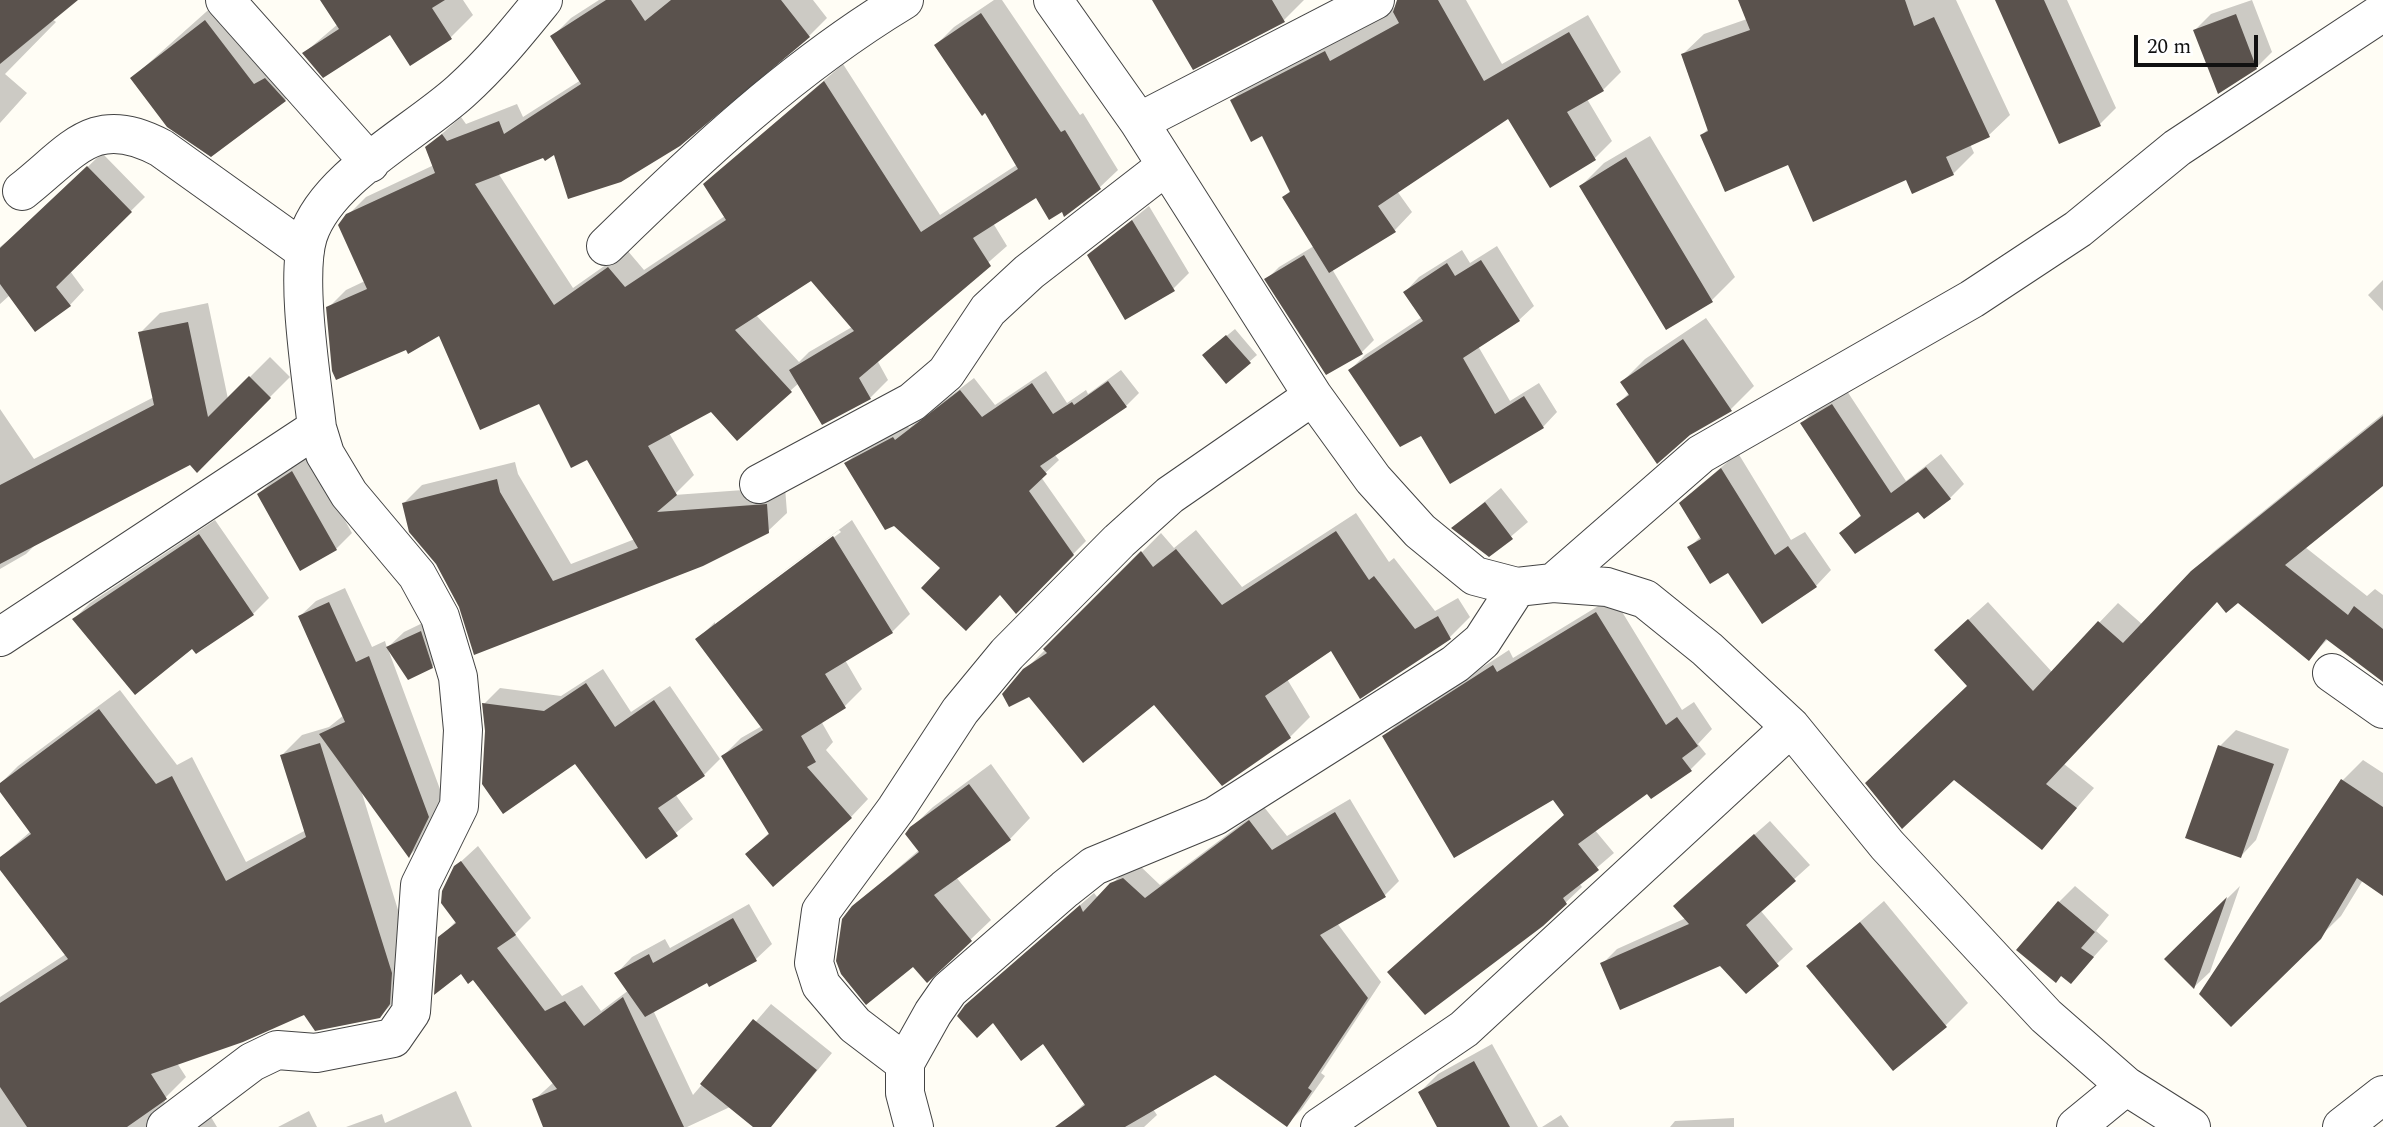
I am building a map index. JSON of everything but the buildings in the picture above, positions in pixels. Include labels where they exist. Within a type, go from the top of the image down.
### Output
[{"type":"street","points":[[225,0],[370,163]]},
{"type":"street","points":[[166,1127],[253,1062],[277,1050],[316,1053],[393,1038],[411,1012],[420,885],[459,806],[463,730],[458,677],[440,617],[417,575],[349,494],[325,454],[317,428],[306,306],[305,251],[321,207],[344,182],[459,93],[494,60],[543,0]]},
{"type":"street","points":[[606,246],[729,129],[779,88],[904,0]]},
{"type":"street","points":[[1052,0],[1139,122],[1314,396],[1373,479],[1420,531],[1475,576],[1535,585],[1606,586],[1645,599],[1707,649],[1791,727],[1886,845],[2046,1016],[2126,1086],[2192,1127]]},
{"type":"street","points":[[1139,122],[1375,0]]},
{"type":"street","points":[[914,1127],[905,1093],[905,1063],[948,990],[1094,866],[1215,816],[1454,664],[1482,641],[1535,585],[1701,454],[1972,299],[2078,229],[2177,148],[2383,12]]},
{"type":"street","points":[[22,191],[92,135],[118,131],[136,135],[161,148],[305,251]]},
{"type":"street","points":[[759,484],[912,402],[946,373],[988,310],[1029,272],[1166,166]]},
{"type":"street","points":[[905,1063],[855,1025],[821,985],[814,963],[821,911],[896,809],[960,712],[1007,654],[1119,541],[1170,495],[1314,396]]},
{"type":"street","points":[[0,637],[317,428]]},
{"type":"street","points":[[2332,673],[2383,709]]},
{"type":"street","points":[[1320,1127],[1464,1029],[1791,727]]},
{"type":"street","points":[[2076,1127],[2126,1086]]},
{"type":"street","points":[[2342,1127],[2383,1095]]}]
